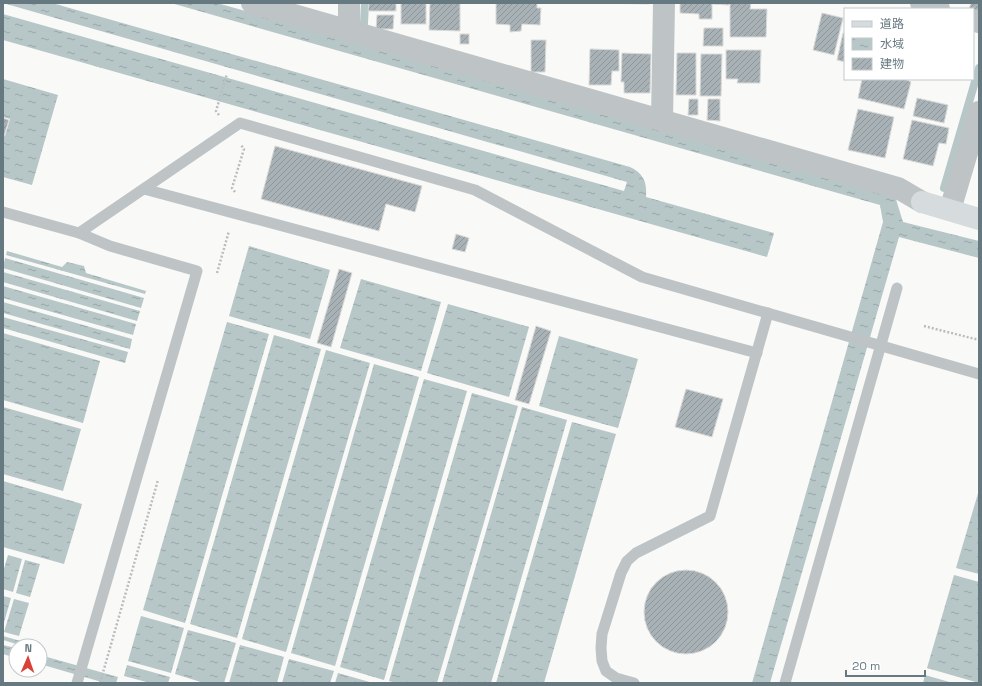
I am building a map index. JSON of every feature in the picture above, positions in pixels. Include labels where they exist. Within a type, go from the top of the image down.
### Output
[{"type":"street","points":[[252,3],[898,188],[922,202],[979,219]]},
{"type":"street","points":[[349,3],[349,31]]},
{"type":"street","points":[[662,120],[664,3]]},
{"type":"street","points":[[921,3],[936,8]]},
{"type":"street","points":[[950,210],[979,112]]},
{"type":"lane","points":[[79,233],[240,123],[474,190],[642,277],[979,374]]},
{"type":"lane","points":[[144,189],[757,353]]},
{"type":"lane","points":[[3,212],[79,233],[110,246],[197,270],[78,681]]},
{"type":"lane","points":[[785,683],[876,344],[897,288]]},
{"type":"lane","points":[[634,683],[616,678],[606,671],[602,661],[602,634],[621,572],[627,561],[636,553],[710,516],[768,313]]},
{"type":"path","points":[[218,104],[227,74]]},
{"type":"path","points":[[924,326],[979,340]]},
{"type":"path","points":[[100,683],[104,671]]},
{"type":"water","points":[[3,3],[52,3],[630,167],[639,173],[644,179],[646,197],[774,233],[767,257],[3,40],[3,14],[624,191],[627,182]]},
{"type":"water","points":[[171,3],[217,3],[895,196],[903,222],[979,241],[979,258],[899,237],[770,683],[752,683],[883,222],[880,205]]},
{"type":"water","points":[[3,79],[58,95],[32,185],[3,177],[3,136],[5,136],[10,119],[3,117]]},
{"type":"water","points":[[249,246],[330,270],[310,339],[229,316]]},
{"type":"water","points":[[7,251],[62,267],[67,262],[84,266],[86,273],[146,291],[145,294],[6,255]]},
{"type":"water","points":[[5,258],[144,298],[141,308],[3,268]]},
{"type":"water","points":[[3,272],[140,311],[137,321],[3,282]]},
{"type":"water","points":[[361,279],[441,302],[421,371],[340,348]]},
{"type":"water","points":[[3,286],[136,324],[133,335],[3,298]]},
{"type":"water","points":[[3,302],[132,339],[130,349],[3,313]]},
{"type":"water","points":[[448,304],[529,327],[509,397],[427,373]]},
{"type":"water","points":[[3,317],[128,352],[125,363],[3,328]]},
{"type":"water","points":[[227,322],[269,334],[185,623],[143,610]]},
{"type":"water","points":[[3,333],[100,361],[83,423],[3,400]]},
{"type":"water","points":[[274,335],[321,349],[237,638],[190,624]]},
{"type":"water","points":[[559,336],[638,359],[618,428],[539,406]]},
{"type":"water","points":[[326,350],[370,363],[286,652],[242,639]]},
{"type":"water","points":[[374,364],[419,377],[335,666],[291,653]]},
{"type":"water","points":[[424,379],[467,391],[384,680],[340,667]]},
{"type":"water","points":[[472,393],[518,406],[437,683],[396,683],[389,681]]},
{"type":"water","points":[[3,407],[81,429],[63,491],[3,474]]},
{"type":"water","points":[[522,407],[567,420],[491,683],[442,683]]},
{"type":"water","points":[[572,422],[616,434],[544,683],[496,683]]},
{"type":"water","points":[[3,481],[82,504],[64,564],[3,547]]},
{"type":"water","points":[[979,490],[979,574],[956,568]]},
{"type":"water","points":[[8,555],[22,559],[13,592],[3,589],[3,572]]},
{"type":"water","points":[[25,560],[40,564],[30,597],[16,593]]},
{"type":"water","points":[[954,575],[979,582],[979,683],[927,668]]},
{"type":"water","points":[[3,596],[11,598],[3,626]]},
{"type":"water","points":[[14,599],[29,603],[19,636],[4,632]]},
{"type":"water","points":[[141,616],[184,628],[171,673],[128,661]]},
{"type":"water","points":[[188,630],[236,643],[224,683],[204,683],[175,674]]},
{"type":"water","points":[[3,636],[10,638],[8,638],[8,642],[3,640]]},
{"type":"water","points":[[3,645],[8,646],[8,656],[3,654]]},
{"type":"water","points":[[240,645],[284,657],[277,683],[229,683]]},
{"type":"water","points":[[48,657],[118,677],[116,683],[105,683],[48,666]]},
{"type":"water","points":[[289,659],[334,671],[330,683],[282,683]]},
{"type":"water","points":[[127,665],[170,677],[168,683],[150,683],[124,676]]},
{"type":"water","points":[[338,673],[373,683],[335,683]]},
{"type":"water","points":[[925,675],[953,683],[923,683]]},
{"type":"building","points":[[369,3],[396,3],[396,11],[368,11]]},
{"type":"building","points":[[401,3],[426,3],[426,24],[401,24]]},
{"type":"building","points":[[430,3],[460,3],[460,31],[429,30]]},
{"type":"building","points":[[496,3],[537,3],[537,8],[541,8],[540,25],[522,24],[521,31],[510,32],[510,25],[496,24]]},
{"type":"building","points":[[592,3],[649,3],[649,4]]},
{"type":"building","points":[[680,3],[729,3],[729,5],[712,4],[712,19],[699,19],[699,14],[680,13]]},
{"type":"building","points":[[730,3],[751,3],[750,9],[767,9],[766,37],[730,37]]},
{"type":"building","points":[[971,3],[979,3],[979,13],[974,11],[974,8],[969,8]]},
{"type":"building","points":[[822,13],[843,18],[834,55],[813,50]]},
{"type":"building","points":[[377,15],[394,15],[393,29],[376,29]]},
{"type":"building","points":[[704,28],[723,28],[723,46],[703,46]]},
{"type":"building","points":[[843,33],[844,62],[837,60]]},
{"type":"building","points":[[460,34],[469,34],[469,44],[460,44]]},
{"type":"building","points":[[531,40],[546,40],[545,72],[531,72]]},
{"type":"building","points":[[590,49],[619,50],[619,71],[612,71],[611,85],[589,85]]},
{"type":"building","points":[[726,50],[761,50],[760,83],[737,83],[738,79],[726,79]]},
{"type":"building","points":[[622,53],[651,54],[650,93],[624,93],[624,82],[621,82]]},
{"type":"building","points":[[677,53],[696,53],[696,95],[676,95]]},
{"type":"building","points":[[701,54],[722,54],[721,96],[700,96]]},
{"type":"building","points":[[862,80],[907,80],[911,82],[904,109],[858,98]]},
{"type":"building","points":[[917,98],[948,105],[944,123],[913,116]]},
{"type":"building","points":[[689,99],[698,99],[698,115],[688,115]]},
{"type":"building","points":[[708,99],[720,99],[720,121],[707,120]]},
{"type":"building","points":[[858,109],[894,117],[885,158],[848,150]]},
{"type":"building","points":[[3,118],[9,120],[4,136],[3,135]]},
{"type":"building","points":[[912,120],[949,128],[946,144],[939,143],[933,166],[903,159]]},
{"type":"building","points":[[275,146],[422,186],[415,212],[386,204],[379,231],[261,199]]},
{"type":"building","points":[[456,234],[469,238],[465,252],[452,249]]},
{"type":"building","points":[[339,269],[352,273],[331,347],[317,343]]},
{"type":"building","points":[[536,326],[551,331],[529,404],[515,400]]},
{"type":"building","points":[[686,389],[723,399],[712,437],[675,427]]},
{"type":"building","points":[[678,570],[694,570],[710,577],[721,588],[728,604],[728,620],[725,628],[716,642],[710,647],[694,654],[678,654],[662,647],[651,636],[644,620],[644,604],[651,588],[662,577]]},
{"type":"waterway","points":[[364,23],[365,3]]},
{"type":"waterway","points":[[944,188],[979,68]]}]
